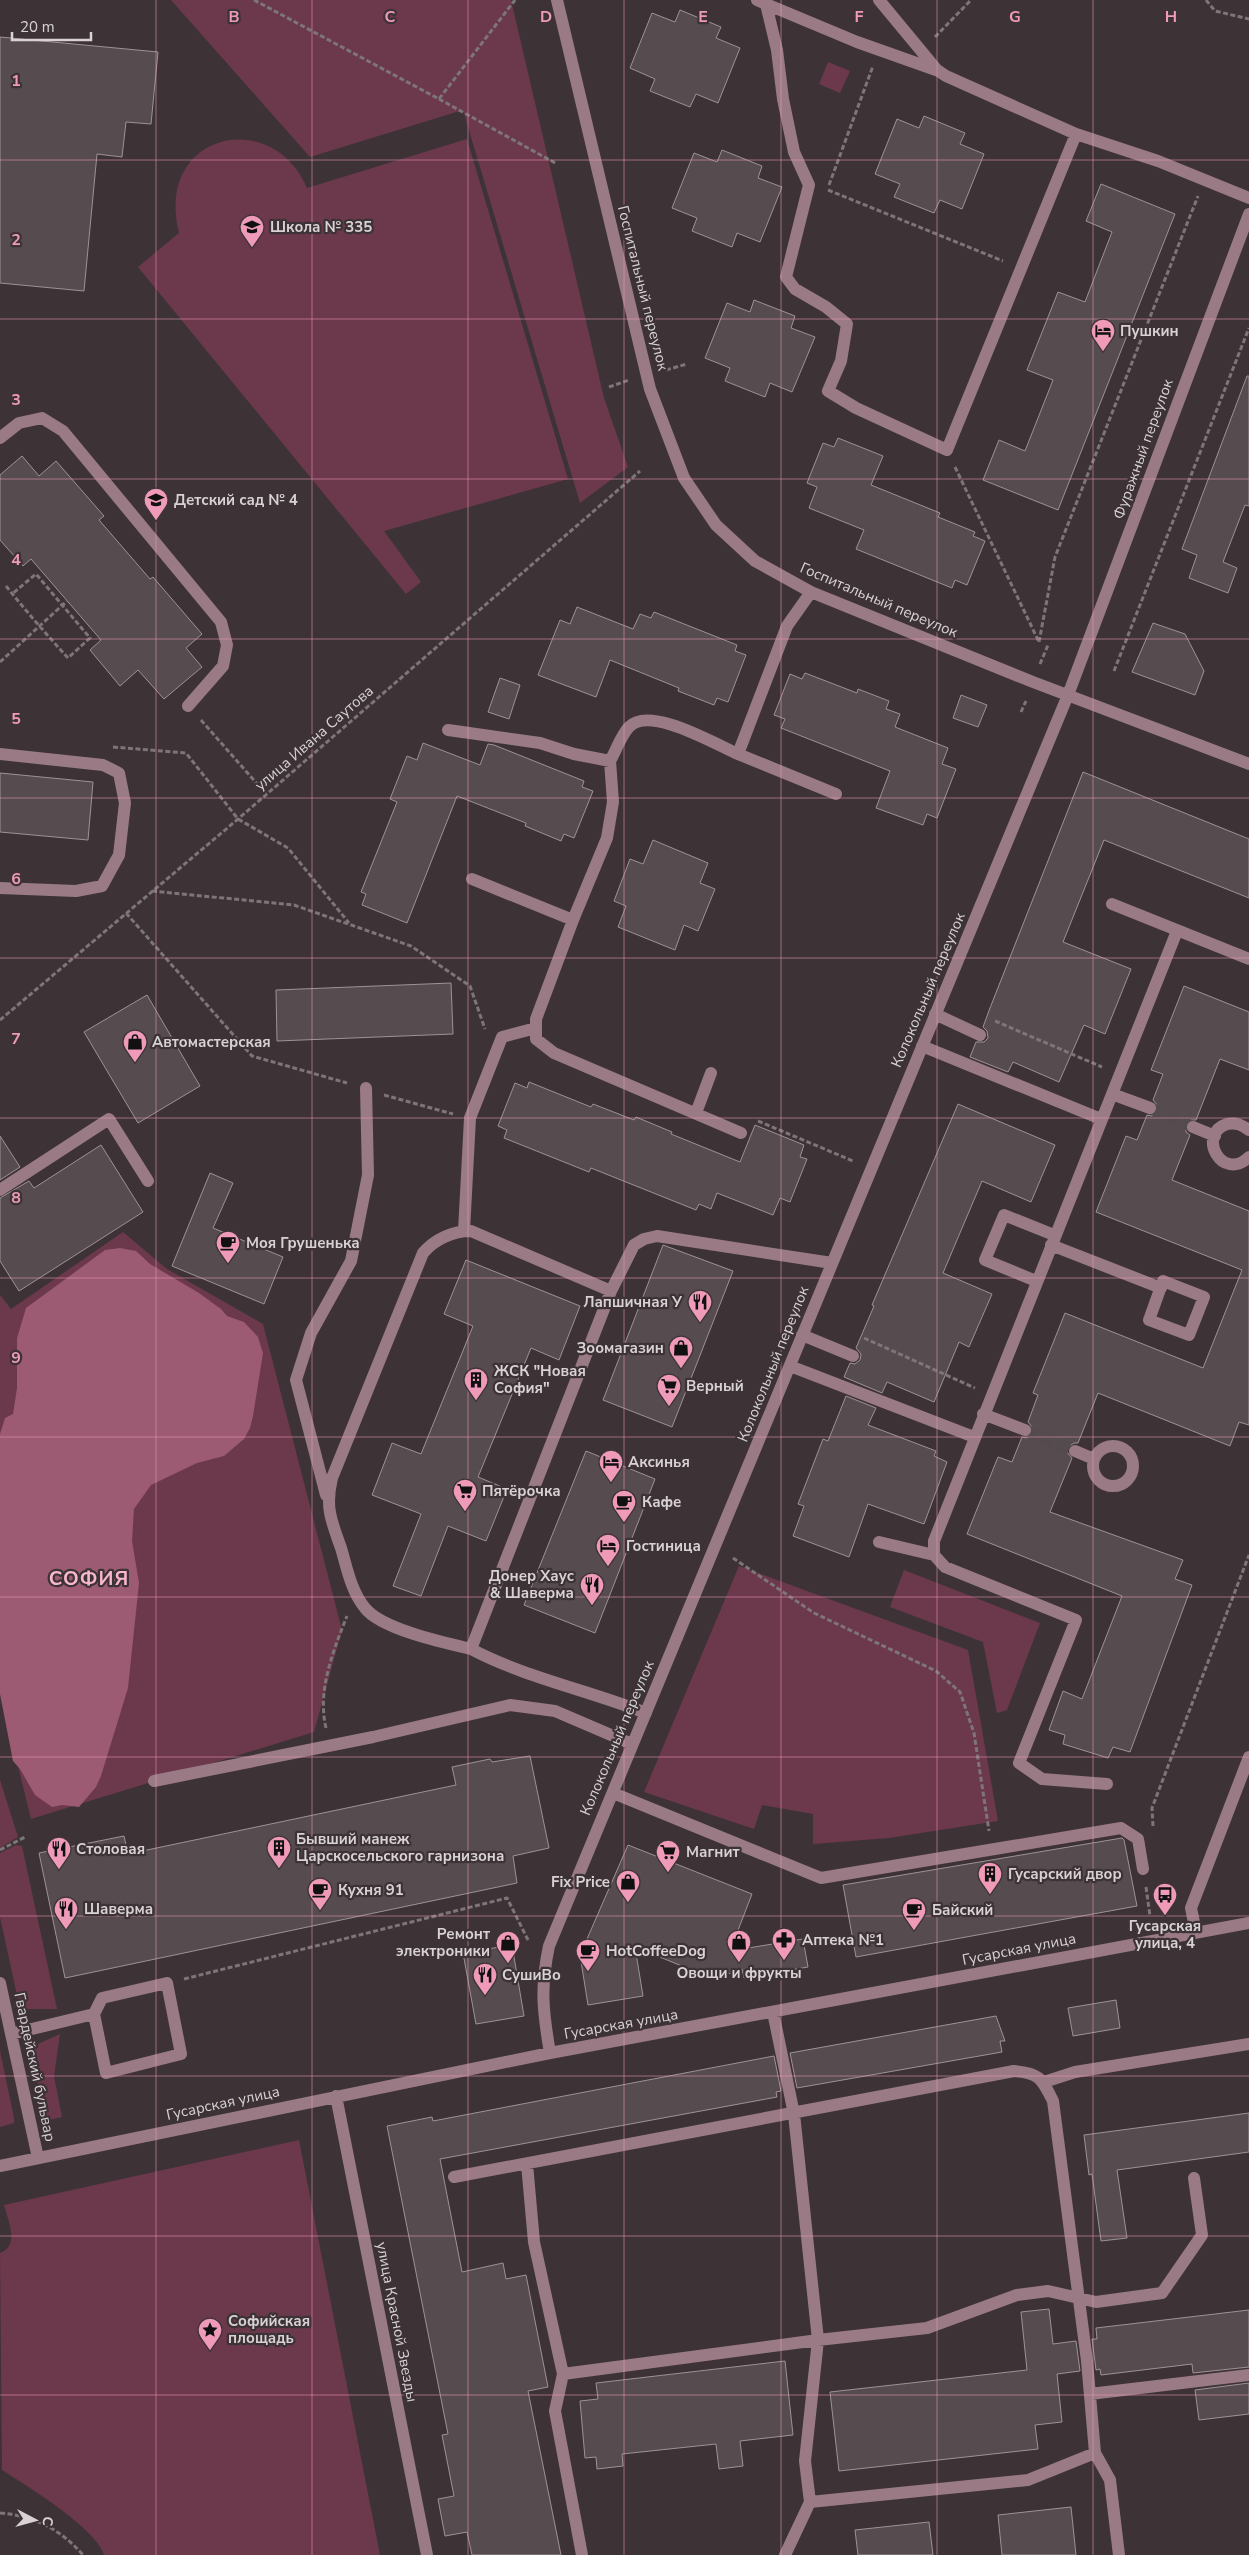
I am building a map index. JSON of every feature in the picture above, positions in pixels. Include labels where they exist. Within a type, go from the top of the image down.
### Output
[{"type":"street","name":"Госпитальный переулок","points":[[557,0],[650,389],[684,478],[716,525],[755,561],[811,592],[1068,695],[1249,764]]},
{"type":"street","points":[[879,0],[937,70]]},
{"type":"street","points":[[762,2],[937,70],[946,76],[1076,134],[1158,161],[1249,198]]},
{"type":"street","points":[[762,2],[777,50],[783,99],[794,152],[809,185],[786,277],[795,289],[826,307],[847,324],[841,361],[828,391],[856,408],[948,450],[1076,134]]},
{"type":"street","name":"Фуражный переулок","points":[[1068,695],[1249,214]]},
{"type":"street","points":[[0,438],[19,423],[42,418],[63,431],[221,622],[227,645],[223,666],[188,706]]},
{"type":"street","points":[[738,754],[787,626],[811,592]]},
{"type":"street","name":"Колокольный переулок","points":[[550,2053],[542,2005],[543,1974],[549,1946],[1068,695]]},
{"type":"street","points":[[741,1132],[554,1053],[536,1039],[536,1019],[573,920],[607,838],[613,802],[610,761],[630,726],[645,720],[665,722],[836,794]]},
{"type":"street","points":[[448,730],[540,743],[574,754],[610,761]]},
{"type":"street","points":[[0,754],[103,765],[119,773],[125,803],[119,855],[102,886],[76,891],[0,888]]},
{"type":"street","points":[[472,879],[573,920]]},
{"type":"street","points":[[1112,904],[1249,959]]},
{"type":"street","points":[[934,1556],[934,1541],[990,1394],[1177,930]]},
{"type":"street","points":[[935,1014],[980,1035]]},
{"type":"street","points":[[464,1231],[470,1118],[502,1037],[536,1028]]},
{"type":"street","points":[[922,1046],[1101,1119]]},
{"type":"street","points":[[696,1113],[712,1073]]},
{"type":"street","points":[[366,1088],[368,1175],[351,1261],[311,1333],[296,1380],[327,1498],[330,1518],[356,1595],[366,1610],[381,1620],[437,1642],[471,1649],[502,1665],[605,1697],[646,1713]]},
{"type":"street","points":[[1112,1094],[1150,1108]]},
{"type":"street","points":[[0,1190],[109,1119],[148,1181]]},
{"type":"street","points":[[1249,1130],[1237,1123],[1230,1124],[1223,1126],[1214,1136],[1214,1149],[1221,1160],[1227,1163],[1240,1164],[1249,1157]]},
{"type":"street","points":[[1194,1127],[1214,1136]]},
{"type":"street","points":[[1036,1281],[985,1260],[1004,1215],[1052,1240],[1161,1288]]},
{"type":"street","points":[[327,1498],[332,1478],[423,1253],[432,1242],[464,1231],[471,1231],[611,1291]]},
{"type":"street","points":[[471,1649],[611,1291],[634,1245],[644,1238],[657,1236],[832,1263]]},
{"type":"street","points":[[1163,1282],[1204,1297],[1189,1335],[1148,1320],[1161,1288],[1163,1282]]},
{"type":"street","points":[[802,1335],[853,1356]]},
{"type":"street","points":[[790,1366],[974,1437]]},
{"type":"street","points":[[983,1414],[1025,1430]]},
{"type":"street","points":[[1075,1450],[1094,1458]]},
{"type":"street","points":[[879,1542],[934,1556],[945,1567],[1076,1620],[1019,1763],[1042,1779],[1107,1784]]},
{"type":"street","points":[[154,1781],[329,1746],[510,1706],[555,1711],[632,1744]]},
{"type":"street","points":[[1196,1932],[1191,1908],[1249,1757]]},
{"type":"street","points":[[612,1793],[821,1878],[1121,1828],[1138,1839],[1143,1869]]},
{"type":"street","name":"Гусарская улица","points":[[0,2166],[550,2053],[1249,1923]]},
{"type":"street","name":"Гвардейский бульвар","points":[[0,1983],[38,2158]]},
{"type":"street","points":[[166,1983],[181,2054],[106,2073],[94,2014],[102,1998],[166,1983]]},
{"type":"street","points":[[773,2012],[794,2114],[818,2340],[805,2461],[810,2502],[784,2555]]},
{"type":"street","points":[[11,2034],[94,2014]]},
{"type":"street","points":[[1044,2082],[1075,2072],[1249,2044]]},
{"type":"street","points":[[454,2178],[1014,2071],[1032,2072],[1044,2082],[1053,2101],[1096,2453],[1110,2480],[1119,2555]]},
{"type":"street","name":"улица Красной Звезды","points":[[336,2096],[427,2555]]},
{"type":"street","points":[[527,2164],[534,2242],[563,2374],[555,2411],[582,2555]]},
{"type":"street","points":[[563,2374],[818,2340],[927,2328],[1017,2295],[1048,2291],[1096,2302],[1162,2293],[1202,2235],[1194,2178]]},
{"type":"street","points":[[1090,2394],[1249,2375]]},
{"type":"street","points":[[810,2502],[1028,2480],[1096,2453]]},
{"type":"path","points":[[254,0],[557,164]]},
{"type":"path","points":[[439,99],[515,0]]},
{"type":"path","points":[[920,50],[971,0]]},
{"type":"path","points":[[1206,0],[1215,11],[1249,19]]},
{"type":"path","points":[[828,190],[879,49]]},
{"type":"path","points":[[948,450],[1039,642],[1055,557],[1204,180]]},
{"type":"path","points":[[809,185],[828,190],[1021,268]]},
{"type":"path","points":[[1114,671],[1249,328]]},
{"type":"path","points":[[661,372],[686,364]]},
{"type":"path","points":[[609,387],[630,380]]},
{"type":"path","name":"улица Ивана Саутова","points":[[0,1020],[238,819],[640,471]]},
{"type":"path","points":[[6,586],[12,594],[40,627],[68,658],[90,638],[36,574],[12,594]]},
{"type":"path","points":[[0,662],[67,601]]},
{"type":"path","points":[[1039,667],[1048,645]]},
{"type":"path","points":[[1021,712],[1027,697]]},
{"type":"path","points":[[188,706],[266,794]]},
{"type":"path","points":[[238,819],[288,848],[349,923]]},
{"type":"path","points":[[152,891],[294,905],[411,946],[470,986],[494,1056]]},
{"type":"path","points":[[126,913],[252,1056]]},
{"type":"path","points":[[986,1018],[1119,1074]]},
{"type":"path","points":[[741,1132],[747,1117],[856,1162]]},
{"type":"path","points":[[861,1337],[990,1394]]},
{"type":"path","points":[[1152,1808],[1249,1555]]},
{"type":"path","points":[[733,1558],[814,1613],[936,1670],[960,1692],[974,1733],[992,1849]]},
{"type":"path","points":[[329,1746],[322,1713],[331,1657],[356,1595]]},
{"type":"path","points":[[0,1850],[25,1838]]},
{"type":"path","points":[[1143,1869],[1150,1916]]},
{"type":"path","points":[[166,1983],[507,1898],[529,1942]]},
{"type":"path","points":[[0,2513],[20,2515],[47,2524],[70,2540],[83,2555]]},
{"type":"shaded area","points":[[171,0],[511,0],[604,398],[628,467],[580,503],[463,110],[310,157]]},
{"type":"shaded area","points":[[828,62],[850,71],[840,93],[819,84]]},
{"type":"shaded area","points":[[467,139],[568,479],[384,531],[421,582],[406,594],[138,267],[179,233],[176,199],[184,172],[199,153],[220,142],[245,140],[269,146],[290,162],[307,188]]},
{"type":"shaded area","points":[[123,1232],[167,1269],[263,1324],[342,1630],[314,1732],[31,1819],[0,1693],[0,1295],[11,1309]]},
{"type":"shaded area","points":[[120,1248],[136,1251],[150,1264],[199,1293],[221,1309],[227,1316],[244,1322],[258,1337],[263,1353],[253,1416],[250,1428],[244,1439],[224,1456],[197,1463],[151,1485],[134,1509],[132,1541],[139,1583],[128,1688],[96,1787],[79,1807],[62,1805],[52,1807],[35,1795],[20,1769],[13,1761],[0,1694],[0,1434],[5,1418],[13,1414],[17,1388],[17,1338],[26,1308],[105,1250]]},
{"type":"shaded area","points":[[739,1566],[968,1650],[998,1821],[889,1838],[813,1844],[813,1814],[762,1805],[754,1829],[644,1792]]},
{"type":"shaded area","points":[[904,1570],[1040,1623],[1007,1710],[997,1713],[983,1642],[890,1607]]},
{"type":"shaded area","points":[[0,1780],[18,1837],[0,1848]]},
{"type":"shaded area","points":[[16,1845],[22,1846],[57,2009],[20,2009],[0,1917],[0,1853]]},
{"type":"shaded area","points":[[60,2034],[54,2076],[62,2117],[49,2120],[44,2110],[29,2048]]},
{"type":"shaded area","points":[[0,2051],[14,2123],[0,2127]]},
{"type":"shaded area","name":"Софийская площадь","points":[[299,2140],[380,2555],[104,2555],[98,2544],[75,2520],[2,2470],[0,2253],[10,2245],[11,2239],[10,2225],[4,2205]]},
{"type":"building","points":[[680,10],[721,27],[716,38],[740,48],[718,103],[696,94],[690,107],[650,91],[655,79],[630,68],[652,13],[675,22]]},
{"type":"building","points":[[0,37],[158,52],[151,124],[126,122],[122,157],[97,154],[84,291],[0,283]]},
{"type":"building","points":[[924,116],[965,133],[960,144],[984,154],[962,209],[940,200],[934,213],[894,197],[900,184],[875,174],[897,119],[919,128]]},
{"type":"building","points":[[722,150],[762,166],[758,178],[782,187],[760,242],[737,233],[732,247],[692,231],[697,218],[672,208],[694,153],[717,162]]},
{"type":"building","points":[[1101,184],[1175,214],[1058,510],[983,480],[999,440],[1025,451],[1053,380],[1027,370],[1058,292],[1085,302],[1112,232],[1086,221]]},
{"type":"building","points":[[754,300],[795,316],[791,328],[815,337],[792,392],[770,383],[765,397],[725,381],[730,368],[705,358],[727,303],[750,312]]},
{"type":"building","points":[[1247,376],[1249,376],[1249,506],[1245,505],[1223,562],[1237,568],[1228,593],[1189,578],[1197,555],[1182,549]]},
{"type":"building","points":[[838,438],[883,456],[871,485],[940,513],[938,517],[975,532],[973,536],[985,541],[967,585],[955,580],[952,588],[856,549],[864,530],[809,508],[817,487],[807,483],[823,443],[834,447]]},
{"type":"building","points":[[22,456],[39,476],[56,461],[104,516],[99,520],[150,579],[153,577],[202,634],[186,648],[202,667],[164,699],[138,670],[120,686],[90,650],[101,640],[31,559],[23,566],[0,540],[0,475]]},
{"type":"building","points":[[577,607],[633,629],[640,614],[651,618],[654,612],[737,645],[735,651],[746,655],[728,702],[717,698],[714,705],[678,691],[679,688],[610,660],[596,697],[538,675],[560,620],[570,624]]},
{"type":"building","points":[[1153,623],[1185,634],[1204,671],[1195,695],[1132,672]]},
{"type":"building","points":[[805,673],[857,693],[858,689],[889,701],[886,709],[900,714],[895,727],[948,748],[942,764],[956,769],[937,818],[927,814],[923,825],[876,808],[890,771],[781,728],[785,719],[774,715],[790,674],[802,679]]},
{"type":"building","points":[[500,678],[520,685],[509,719],[488,712]]},
{"type":"building","points":[[961,695],[987,705],[978,727],[953,718]]},
{"type":"building","points":[[423,743],[480,765],[488,744],[494,745],[584,781],[582,787],[593,791],[574,838],[564,834],[561,841],[525,826],[526,823],[457,796],[407,923],[362,905],[366,894],[361,892],[397,802],[390,799],[407,756],[417,760]]},
{"type":"building","points":[[1083,772],[1249,839],[1249,898],[1104,840],[1063,942],[1131,969],[1105,1034],[1084,1025],[1059,1082],[1013,1062],[1008,1072],[970,1057],[976,1042],[984,1042],[988,1038],[987,1031],[983,1027]]},
{"type":"building","points":[[0,773],[93,782],[88,840],[0,832]]},
{"type":"building","points":[[653,840],[708,863],[700,883],[715,889],[698,931],[684,925],[675,950],[618,927],[626,906],[614,901],[630,859],[643,864]]},
{"type":"building","points":[[451,983],[453,1034],[277,1041],[276,990]]},
{"type":"building","points":[[1184,986],[1249,1012],[1249,1070],[1220,1059],[1196,1120],[1188,1120],[1185,1124],[1186,1132],[1190,1135],[1172,1180],[1249,1211],[1249,1425],[1239,1422],[1230,1446],[1098,1393],[1078,1443],[1068,1447],[1067,1452],[1072,1458],[1050,1512],[1183,1560],[1175,1579],[1192,1585],[1130,1752],[1113,1747],[1108,1758],[1063,1744],[1065,1735],[1049,1730],[1063,1691],[1082,1699],[1122,1596],[967,1534],[998,1457],[1012,1462],[1022,1437],[1027,1438],[1032,1433],[1033,1428],[1028,1422],[1038,1395],[1033,1393],[1065,1313],[1203,1368],[1242,1270],[1096,1212],[1126,1136],[1137,1140],[1147,1115],[1152,1116],[1157,1111],[1158,1106],[1153,1100],[1163,1074],[1151,1070]]},
{"type":"building","points":[[147,995],[200,1086],[138,1123],[84,1032]]},
{"type":"building","points":[[529,1082],[591,1107],[593,1104],[634,1120],[636,1117],[672,1132],[671,1134],[740,1162],[755,1125],[804,1145],[800,1157],[807,1159],[790,1202],[780,1198],[773,1215],[717,1193],[711,1209],[699,1204],[696,1210],[591,1168],[589,1172],[504,1138],[507,1130],[498,1126],[515,1083],[527,1088]]},
{"type":"building","points":[[958,1104],[1055,1145],[1031,1202],[982,1181],[943,1273],[992,1294],[969,1347],[959,1342],[934,1402],[887,1382],[882,1393],[844,1377],[850,1363],[855,1364],[860,1360],[861,1354],[856,1348],[874,1306],[872,1305]]},
{"type":"building","points":[[0,1136],[20,1167],[0,1180]]},
{"type":"building","points":[[101,1145],[143,1212],[19,1291],[0,1261],[0,1198],[29,1181],[34,1188]]},
{"type":"building","points":[[210,1173],[233,1183],[213,1228],[283,1257],[264,1304],[172,1266]]},
{"type":"building","points":[[663,1245],[733,1271],[672,1427],[603,1400]]},
{"type":"building","name":"ЖСК \"Новая София\"","points":[[466,1260],[580,1306],[559,1360],[531,1348],[478,1477],[507,1489],[486,1541],[448,1526],[421,1596],[393,1586],[421,1514],[372,1495],[392,1443],[421,1454],[473,1326],[444,1314]]},
{"type":"building","points":[[846,1396],[876,1408],[868,1425],[936,1451],[934,1456],[947,1462],[924,1524],[868,1504],[849,1557],[793,1536],[804,1506],[798,1504],[823,1439],[828,1441]]},
{"type":"building","points":[[586,1451],[655,1479],[595,1633],[524,1605]]},
{"type":"building","name":"Бывший манеж Царскосельского гарнизона","points":[[530,1756],[549,1848],[513,1856],[517,1883],[65,1978],[39,1853],[124,1836],[128,1854],[456,1785],[452,1767],[490,1759],[492,1762]]},
{"type":"building","name":"Гусарский двор","points":[[1122,1838],[1124,1840],[1137,1906],[856,1957],[843,1885]]},
{"type":"building","points":[[628,1845],[752,1894],[730,1951],[803,1939],[808,1967],[744,1978],[742,1969],[714,1979],[635,1947],[643,1996],[588,2005],[580,1955]]},
{"type":"building","points":[[512,1945],[524,2016],[476,2024],[463,1953]]},
{"type":"building","points":[[1116,2000],[1120,2028],[1073,2036],[1068,2008]]},
{"type":"building","points":[[996,2016],[1005,2041],[1000,2041],[1002,2052],[797,2088],[790,2053]]},
{"type":"building","points":[[774,2056],[781,2091],[776,2092],[777,2097],[440,2159],[462,2272],[503,2263],[506,2279],[526,2275],[548,2387],[528,2391],[561,2555],[472,2555],[467,2532],[445,2536],[438,2499],[454,2496],[442,2435],[448,2434],[387,2126],[432,2117],[433,2121]]},
{"type":"building","points":[[1249,2113],[1249,2152],[1117,2170],[1127,2238],[1101,2241],[1092,2174],[1089,2175],[1084,2135]]},
{"type":"building","points":[[1049,2309],[1053,2344],[1076,2341],[1080,2371],[1057,2374],[1062,2422],[1035,2425],[1038,2449],[839,2471],[830,2392],[1027,2370],[1021,2312]]},
{"type":"building","points":[[1249,2310],[1249,2367],[1193,2373],[1192,2364],[1101,2375],[1100,2369],[1096,2370],[1092,2339],[1097,2339],[1096,2328]]},
{"type":"building","points":[[785,2361],[793,2435],[740,2441],[743,2466],[719,2469],[716,2444],[622,2454],[623,2466],[597,2469],[596,2457],[585,2458],[580,2401],[598,2399],[596,2383]]},
{"type":"building","points":[[1249,2383],[1249,2414],[1199,2420],[1195,2390]]},
{"type":"building","points":[[1071,2507],[1076,2555],[1002,2555],[998,2515]]},
{"type":"building","points":[[929,2522],[933,2555],[858,2555],[855,2530]]},
{"type":"tunnel","points":[[1150,1108],[1193,1127]]},
{"type":"tunnel","points":[[1025,1430],[1075,1451]]},
{"type":"place","name":"Школа № 335","points":[[252,248]]},
{"type":"place","name":"Пушкин","points":[[1103,352]]},
{"type":"place","name":"Детский сад № 4","points":[[156,521]]},
{"type":"place","name":"Автомастерская","points":[[135,1063]]},
{"type":"place","name":"Моя Грушенька","points":[[228,1264]]},
{"type":"place","name":"Лапшичная У","points":[[700,1323]]},
{"type":"place","name":"Зоомагазин","points":[[681,1369]]},
{"type":"place","name":"ЖСК \"Новая София\"","points":[[476,1401]]},
{"type":"place","name":"Верный","points":[[669,1407]]},
{"type":"place","name":"Аксинья","points":[[611,1483]]},
{"type":"place","name":"Пятёрочка","points":[[465,1512]]},
{"type":"place","name":"Кафе","points":[[624,1523]]},
{"type":"place","name":"Гостиница","points":[[608,1567]]},
{"type":"place","name":"Донер Хаус & Шаверма","points":[[592,1606]]},
{"type":"place","name":"Бывший манеж Царскосельского гарнизона","points":[[279,1869]]},
{"type":"place","name":"Столовая","points":[[59,1870]]},
{"type":"place","name":"Магнит","points":[[668,1873]]},
{"type":"place","name":"Гусарский двор","points":[[990,1895]]},
{"type":"place","name":"Fix Price","points":[[628,1903]]},
{"type":"place","name":"Кухня 91","points":[[320,1911]]},
{"type":"place","name":"Гусарская улица, 4","points":[[1165,1916]]},
{"type":"place","name":"Шаверма","points":[[66,1930]]},
{"type":"place","name":"Байский","points":[[914,1931]]},
{"type":"place","name":"Аптека №1","points":[[784,1961]]},
{"type":"place","name":"Овощи и фрукты","points":[[739,1963]]},
{"type":"place","name":"Ремонт электроники","points":[[508,1964]]},
{"type":"place","name":"HotCoffeeDog","points":[[588,1972]]},
{"type":"place","name":"СушиВо","points":[[485,1996]]},
{"type":"place","name":"Софийская площадь","points":[[210,2351]]},
{"type":"district","name":"СОФИЯ","points":[[89,1578]]}]
